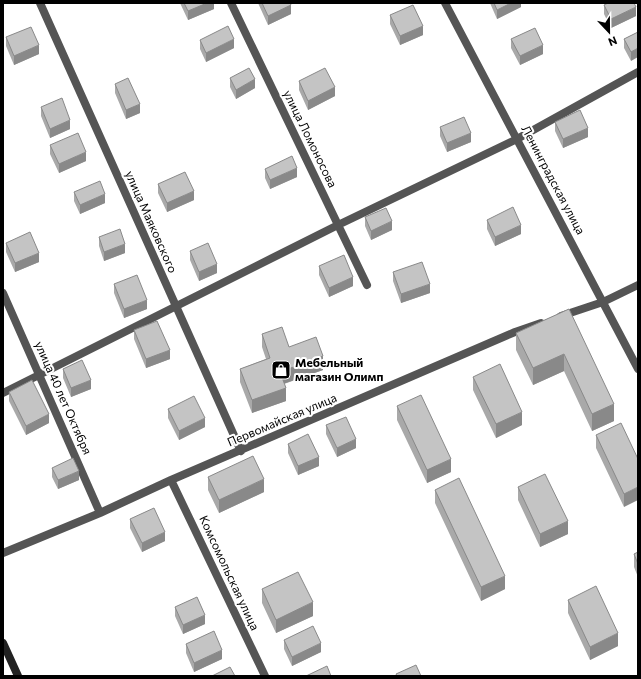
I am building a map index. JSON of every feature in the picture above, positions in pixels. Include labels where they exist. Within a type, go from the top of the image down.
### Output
[{"type":"street","name":"улица Маяковского","points":[[40,3],[241,451]]},
{"type":"street","name":"улица Ломоносова","points":[[231,3],[367,285]]},
{"type":"street","name":"Ленинградская улица","points":[[445,3],[638,369]]},
{"type":"street","points":[[3,393],[338,225],[517,139],[638,72]]},
{"type":"street","name":"Первомайская улица","points":[[3,553],[100,513],[172,480],[515,332],[603,302],[638,285]]},
{"type":"street","name":"улица 40 лет Октября","points":[[3,293],[100,513]]},
{"type":"street","name":"Комсомольская улица","points":[[172,480],[265,676]]},
{"type":"street","points":[[3,643],[18,676]]},
{"type":"building","points":[[184,3],[207,3],[188,11]]},
{"type":"building","points":[[262,3],[290,3],[291,5],[268,16]]},
{"type":"building","points":[[494,3],[511,3],[497,10]]},
{"type":"building","points":[[608,3],[634,3],[636,7],[611,19],[604,5]]},
{"type":"building","points":[[413,5],[423,26],[400,36],[390,15]]},
{"type":"building","points":[[228,26],[234,39],[206,53],[200,40]]},
{"type":"building","points":[[31,27],[39,45],[14,56],[6,37]]},
{"type":"building","points":[[535,28],[543,45],[520,56],[511,39]]},
{"type":"building","points":[[638,32],[638,48],[631,52],[624,39]]},
{"type":"building","points":[[249,68],[255,79],[236,90],[230,78]]},
{"type":"building","points":[[325,68],[335,87],[308,101],[299,81]]},
{"type":"building","points":[[128,78],[140,104],[126,110],[115,84]]},
{"type":"building","points":[[62,98],[70,120],[50,129],[41,107]]},
{"type":"building","points":[[580,110],[588,128],[563,139],[555,122]]},
{"type":"building","points":[[464,117],[471,133],[447,143],[440,127]]},
{"type":"building","points":[[78,133],[86,152],[59,164],[50,145]]},
{"type":"building","points":[[292,156],[297,168],[270,180],[265,169]]},
{"type":"building","points":[[185,172],[194,191],[167,203],[158,184]]},
{"type":"building","points":[[100,181],[105,194],[80,205],[74,192]]},
{"type":"building","points":[[513,207],[521,225],[495,237],[487,220]]},
{"type":"building","points":[[386,208],[392,221],[371,231],[365,217]]},
{"type":"building","points":[[120,229],[125,244],[104,252],[99,237]]},
{"type":"building","points":[[30,232],[39,253],[15,263],[6,243]]},
{"type":"building","points":[[208,243],[217,264],[199,272],[190,251]]},
{"type":"building","points":[[344,255],[353,277],[329,288],[319,266]]},
{"type":"building","points":[[422,262],[430,284],[401,294],[393,272]]},
{"type":"building","points":[[137,275],[147,300],[124,309],[114,284]]},
{"type":"building","points":[[569,309],[614,404],[592,414],[564,354],[533,368],[516,333]]},
{"type":"building","points":[[157,321],[170,350],[146,359],[134,330]]},
{"type":"building","points":[[282,327],[289,347],[316,337],[323,356],[280,372],[286,388],[252,400],[240,369],[270,358],[262,334]]},
{"type":"building","points":[[82,360],[91,380],[71,388],[63,369]]},
{"type":"building","points":[[500,364],[522,412],[496,424],[473,377]]},
{"type":"building","points":[[32,380],[49,414],[26,426],[9,392]]},
{"type":"building","points":[[421,395],[451,459],[427,470],[397,406]]},
{"type":"building","points":[[194,396],[205,418],[179,431],[168,409]]},
{"type":"building","points":[[346,417],[356,439],[337,448],[326,425]]},
{"type":"building","points":[[621,423],[638,459],[638,487],[624,494],[596,435]]},
{"type":"building","points":[[308,434],[319,457],[298,466],[288,444]]},
{"type":"building","points":[[253,456],[264,479],[219,500],[208,477]]},
{"type":"building","points":[[73,458],[79,471],[58,480],[52,468]]},
{"type":"building","points":[[545,474],[568,521],[540,534],[518,487]]},
{"type":"building","points":[[459,478],[505,576],[481,587],[435,490]]},
{"type":"building","points":[[154,508],[165,532],[142,543],[130,519]]},
{"type":"building","points":[[638,552],[638,564],[634,554]]},
{"type":"building","points":[[298,572],[313,602],[276,620],[262,589]]},
{"type":"building","points":[[596,586],[618,633],[590,647],[568,600]]},
{"type":"building","points":[[197,597],[205,615],[183,625],[175,607]]},
{"type":"building","points":[[313,626],[321,643],[292,657],[284,640]]},
{"type":"building","points":[[214,631],[222,650],[194,663],[186,644]]},
{"type":"building","points":[[416,665],[421,676],[397,676],[396,674]]},
{"type":"building","points":[[327,666],[331,676],[306,676]]},
{"type":"building","points":[[230,667],[235,676],[212,676]]},
{"type":"place","name":"Мебельный магазин Олимп","points":[[281,370]]}]
